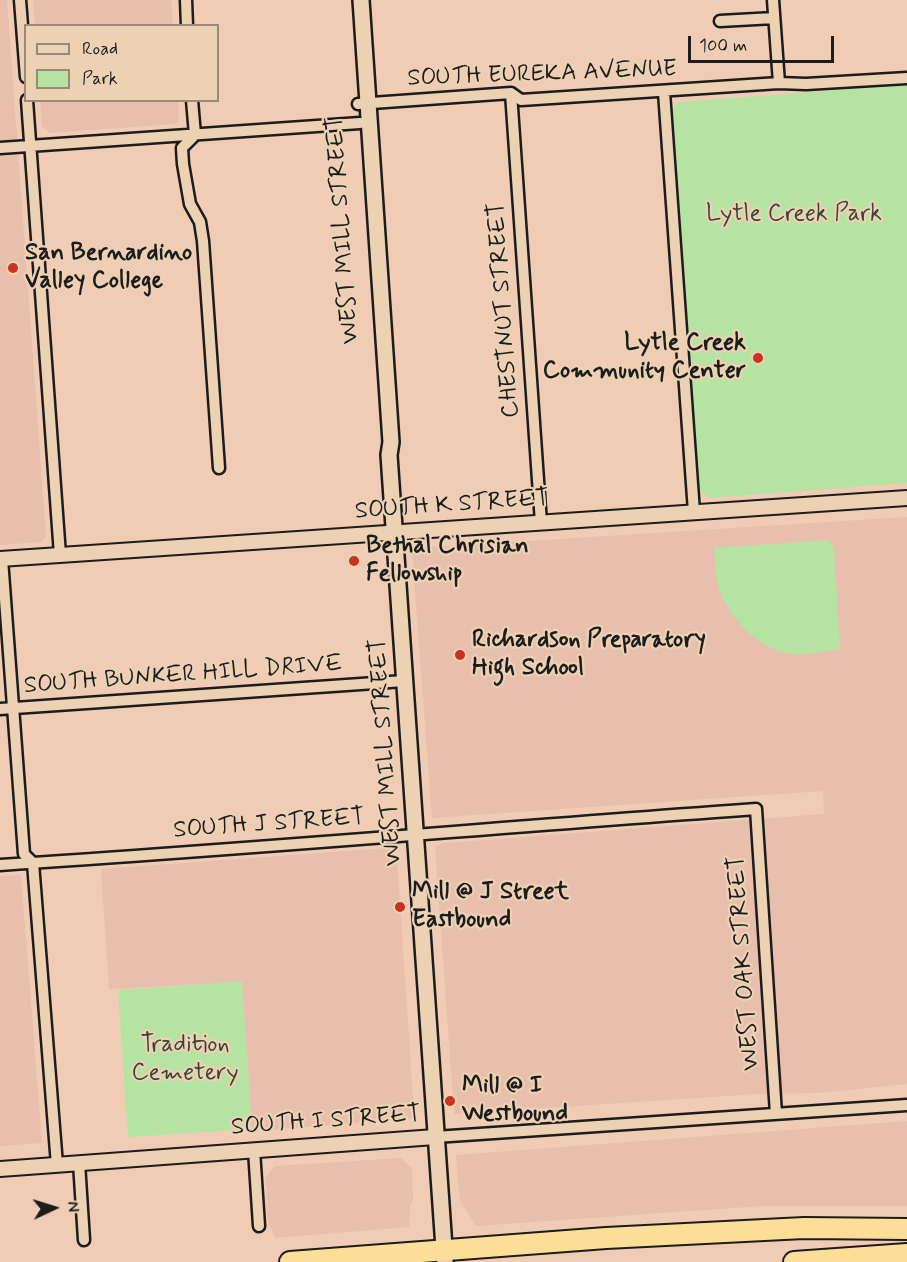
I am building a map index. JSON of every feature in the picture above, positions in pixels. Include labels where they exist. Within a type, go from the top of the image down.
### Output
[{"type":"highway","points":[[290,1262],[445,1255],[606,1238],[804,1228],[907,1229]]},
{"type":"highway","points":[[794,1262],[907,1254]]},
{"type":"main road","name":"WEST MILL STREET","points":[[351,0],[364,104],[391,442],[388,455],[445,1255]]},
{"type":"main road","name":"WEST MILL STREET","points":[[361,0],[364,104],[360,123],[381,443],[388,455]]},
{"type":"street","points":[[20,0],[24,51]]},
{"type":"street","points":[[186,0],[187,24]]},
{"type":"street","points":[[773,0],[779,83]]},
{"type":"street","points":[[720,21],[774,18]]},
{"type":"street","name":"SOUTH EUREKA AVENUE","points":[[364,104],[511,93],[521,100],[779,83],[806,84],[907,78]]},
{"type":"street","points":[[664,92],[694,512]]},
{"type":"street","name":"CHESTNUT STREET","points":[[511,93],[541,523]]},
{"type":"street","points":[[27,102],[60,555]]},
{"type":"street","points":[[192,102],[195,135],[182,148],[183,164],[190,204],[200,222],[203,241],[219,468]]},
{"type":"street","points":[[0,148],[360,123]]},
{"type":"street","name":"SOUTH K STREET","points":[[1,559],[907,498]]},
{"type":"street","points":[[1,559],[24,854],[33,863],[57,1165]]},
{"type":"street","name":"SOUTH BUNKER HILL DRIVE","points":[[0,709],[404,681]]},
{"type":"street","name":"SOUTH J STREET","points":[[0,865],[315,844],[756,809]]},
{"type":"street","name":"WEST OAK STREET","points":[[756,809],[776,1114]]},
{"type":"street","name":"SOUTH I STREET","points":[[0,1169],[907,1105]]},
{"type":"street","points":[[254,1150],[259,1226]]},
{"type":"street","points":[[79,1163],[84,1240]]},
{"type":"shaded area","name":"San Bernardino Valley College","points":[[0,0],[7,0],[46,536],[41,542],[0,545]]},
{"type":"shaded area","points":[[33,0],[171,0],[173,24],[35,24]]},
{"type":"shaded area","points":[[40,102],[178,102],[179,118],[176,124],[49,133],[42,126]]},
{"type":"shaded area","points":[[907,517],[907,1084],[820,1093],[757,1094],[454,1114],[435,846],[444,843],[824,814],[823,791],[432,818],[412,552],[417,548]]},
{"type":"shaded area","points":[[387,848],[397,857],[414,1113],[411,1119],[252,1129],[242,982],[109,989],[101,869]]},
{"type":"shaded area","points":[[21,875],[42,1143],[0,1146],[0,876]]},
{"type":"shaded area","points":[[907,1121],[907,1206],[762,1206],[476,1226],[460,1200],[456,1155]]},
{"type":"shaded area","points":[[401,1158],[412,1168],[413,1200],[410,1206],[409,1227],[275,1238],[267,1218],[266,1177],[275,1166]]},
{"type":"green space","name":"Lytle Creek Park","points":[[907,85],[907,483],[709,498],[700,491],[673,108],[679,102]]},
{"type":"green space","points":[[828,540],[834,548],[840,649],[793,654],[768,646],[757,639],[737,620],[722,597],[717,580],[714,548]]},
{"type":"green space","name":"Tradition Cemetery","points":[[242,981],[252,1129],[128,1137],[118,990]]},
{"type":"place","name":"San Bernardino Valley College","points":[[13,268]]},
{"type":"place","name":"Lytle Creek Community Center","points":[[758,358]]},
{"type":"place","name":"Bethal Chrisian Fellowship","points":[[354,561]]},
{"type":"place","name":"Richardson Preparatory High School","points":[[460,655]]},
{"type":"place","name":"Mill @ J Street Eastbound","points":[[400,907]]},
{"type":"place","name":"Mill @ I Westbound","points":[[450,1101]]}]
